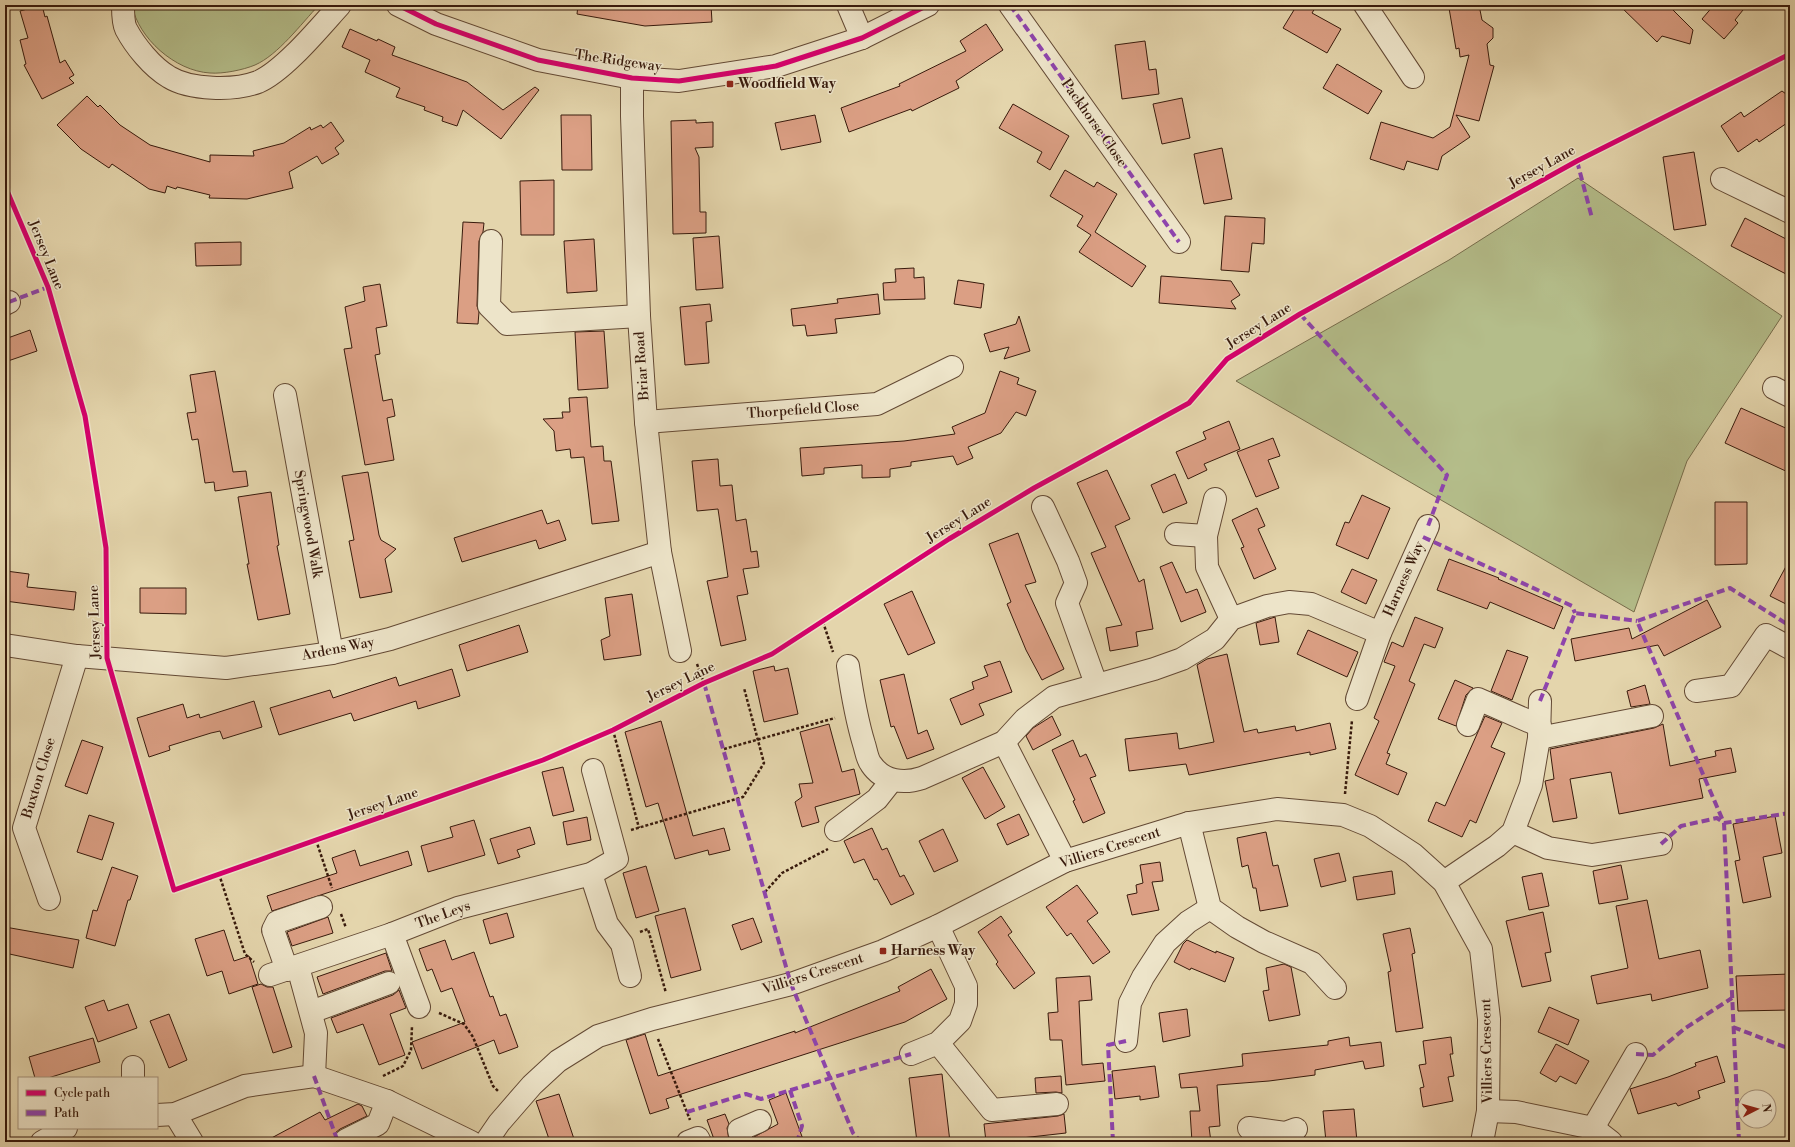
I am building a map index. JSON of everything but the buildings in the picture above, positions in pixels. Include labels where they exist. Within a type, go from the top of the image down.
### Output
[{"type":"street","points":[[123,5],[125,28],[147,58],[169,77],[200,87],[230,89],[258,82],[287,61],[340,5]]},
{"type":"street","name":"The Ridgeway","points":[[398,5],[436,24],[538,60],[632,78],[679,81],[776,66],[862,38],[928,5]]},
{"type":"street","points":[[848,5],[862,38]]},
{"type":"street","name":"Packhorse Close","points":[[1010,5],[1179,242]]},
{"type":"street","points":[[1365,5],[1414,77]]},
{"type":"street","name":"Briar Road","points":[[632,78],[639,316],[646,422],[660,552],[680,651]]},
{"type":"street","points":[[1722,179],[1790,212]]},
{"type":"street","points":[[491,241],[489,306],[507,324],[639,316]]},
{"type":"street","name":"Thorpefield Close","points":[[646,422],[877,404],[952,367]]},
{"type":"street","name":"Springwood Walk","points":[[285,395],[332,653]]},
{"type":"street","points":[[848,666],[855,713],[870,764],[880,774],[892,780],[909,782],[922,778],[1004,742],[1025,719],[1054,697],[1154,669],[1182,659],[1215,639],[1231,619],[1207,567],[1206,536],[1215,499]]},
{"type":"street","points":[[1043,507],[1068,561],[1076,583],[1067,603],[1096,684]]},
{"type":"street","name":"Harness Way","points":[[1357,699],[1380,633],[1428,526]]},
{"type":"street","points":[[1176,534],[1206,536]]},
{"type":"street","name":"Ardens Way","points":[[5,645],[77,656],[226,668],[332,653],[390,639],[660,552]]},
{"type":"street","name":"Harness Way","points":[[1231,619],[1267,606],[1289,602],[1312,604],[1380,633]]},
{"type":"street","points":[[1696,691],[1731,686],[1766,635],[1790,648]]},
{"type":"street","name":"Buxton Close","points":[[49,899],[24,828],[77,656]]},
{"type":"street","points":[[1468,725],[1478,699],[1540,732],[1652,716]]},
{"type":"street","points":[[1444,882],[1497,846],[1513,832],[1531,785],[1540,732],[1540,701]]},
{"type":"street","points":[[1004,742],[1065,861]]},
{"type":"street","points":[[593,770],[611,836]]},
{"type":"street","points":[[836,830],[877,799],[892,780]]},
{"type":"street","name":"Villiers Crescent","points":[[486,1142],[499,1122],[532,1085],[558,1061],[598,1036],[662,1017],[791,984],[883,951],[938,926],[1065,861],[1189,823],[1277,809],[1343,815],[1370,826],[1413,854],[1444,882],[1481,949],[1489,1020],[1488,1111],[1482,1142]]},
{"type":"street","points":[[1189,823],[1210,908],[1237,927],[1264,942],[1312,963],[1335,988]]},
{"type":"street","points":[[1513,832],[1548,848],[1592,855],[1660,844]]},
{"type":"street","name":"The Leys","points":[[285,971],[392,934],[458,908],[591,874],[617,859],[611,836]]},
{"type":"street","points":[[591,874],[607,924],[622,944],[630,976]]},
{"type":"street","points":[[314,1076],[316,1033],[311,1012],[285,971],[273,930],[277,922],[320,907]]},
{"type":"street","points":[[1126,1041],[1130,1003],[1143,977],[1165,943],[1188,922],[1210,908]]},
{"type":"street","points":[[911,1054],[938,1043],[960,1021],[966,1004],[966,986],[938,926]]},
{"type":"street","points":[[392,934],[419,1007]]},
{"type":"street","points":[[311,1012],[389,983]]},
{"type":"street","points":[[938,1043],[992,1110],[1057,1104]]},
{"type":"street","points":[[1593,1128],[1636,1054]]},
{"type":"street","points":[[192,1142],[166,1114],[245,1086],[314,1076],[387,1101],[471,1142]]},
{"type":"street","points":[[346,1140],[378,1124],[387,1101]]},
{"type":"street","points":[[1488,1111],[1516,1112],[1593,1128],[1611,1142]]},
{"type":"street","points":[[742,1142],[740,1130],[760,1121]]},
{"type":"street","points":[[1249,1128],[1289,1135]]},
{"type":"street","points":[[42,1142],[64,1129]]},
{"type":"path","points":[[816,626],[830,617]]},
{"type":"path","points":[[823,622],[835,659],[848,666]]},
{"type":"path","points":[[611,836],[743,797],[764,763],[744,688]]},
{"type":"path","points":[[1343,815],[1351,723],[1357,699]]},
{"type":"path","points":[[724,749],[855,713]]},
{"type":"path","points":[[606,733],[620,726]]},
{"type":"path","points":[[613,730],[639,828]]},
{"type":"path","points":[[308,843],[323,837]]},
{"type":"path","points":[[213,876],[227,871]]},
{"type":"path","points":[[219,874],[245,954],[285,971]]},
{"type":"path","points":[[618,940],[648,930],[662,1017],[695,1141]]},
{"type":"path","points":[[366,1093],[374,1080],[403,1066],[411,1050],[412,1026],[419,1007],[441,1014],[464,1024],[473,1037],[493,1086],[515,1104]]},
{"type":"green space","points":[[132,5],[319,5],[281,47],[264,60],[245,68],[227,72],[210,73],[197,71],[184,66],[160,51],[142,29]]},
{"type":"green space","points":[[1578,178],[1782,316],[1687,461],[1634,612],[1236,381],[1449,260]]},
{"type":"marked path","points":[[1010,5],[1179,242]]},
{"type":"marked path","points":[[1577,161],[1592,218]]},
{"type":"marked path","points":[[9,302],[48,287]]},
{"type":"marked path","points":[[1300,314],[1447,475],[1428,526]]},
{"type":"marked path","points":[[1423,537],[1572,606],[1575,613]]},
{"type":"marked path","points":[[1739,1142],[1724,823],[1637,621],[1730,588],[1790,626]]},
{"type":"marked path","points":[[1540,701],[1575,613],[1637,621]]},
{"type":"marked path","points":[[704,683],[791,984],[853,1133],[861,1142]]},
{"type":"marked path","points":[[1661,844],[1681,826],[1717,818],[1724,823],[1790,813]]},
{"type":"marked path","points":[[1636,1054],[1653,1055],[1684,1029],[1732,998]]},
{"type":"marked path","points":[[1733,1027],[1790,1049]]},
{"type":"marked path","points":[[1113,1142],[1108,1045],[1126,1041]]},
{"type":"marked path","points":[[687,1112],[746,1094],[761,1099],[911,1054]]},
{"type":"marked path","points":[[314,1076],[338,1142]]},
{"type":"marked path","points":[[790,1090],[802,1126],[797,1142]]},
{"type":"cycle path","points":[[398,5],[436,24],[538,60],[632,78],[679,81],[776,66],[862,38],[928,5]]},
{"type":"cycle path","name":"Jersey Lane","points":[[5,186],[48,287],[85,416],[106,548],[107,658],[174,890],[543,760],[613,730],[704,683],[772,654],[949,539],[1034,488],[1189,403],[1227,359],[1300,314],[1577,161],[1790,54]]},
{"type":"place","name":"Woodfield Way","points":[[730,84]]},
{"type":"place","name":"Harness Way","points":[[883,951]]}]
